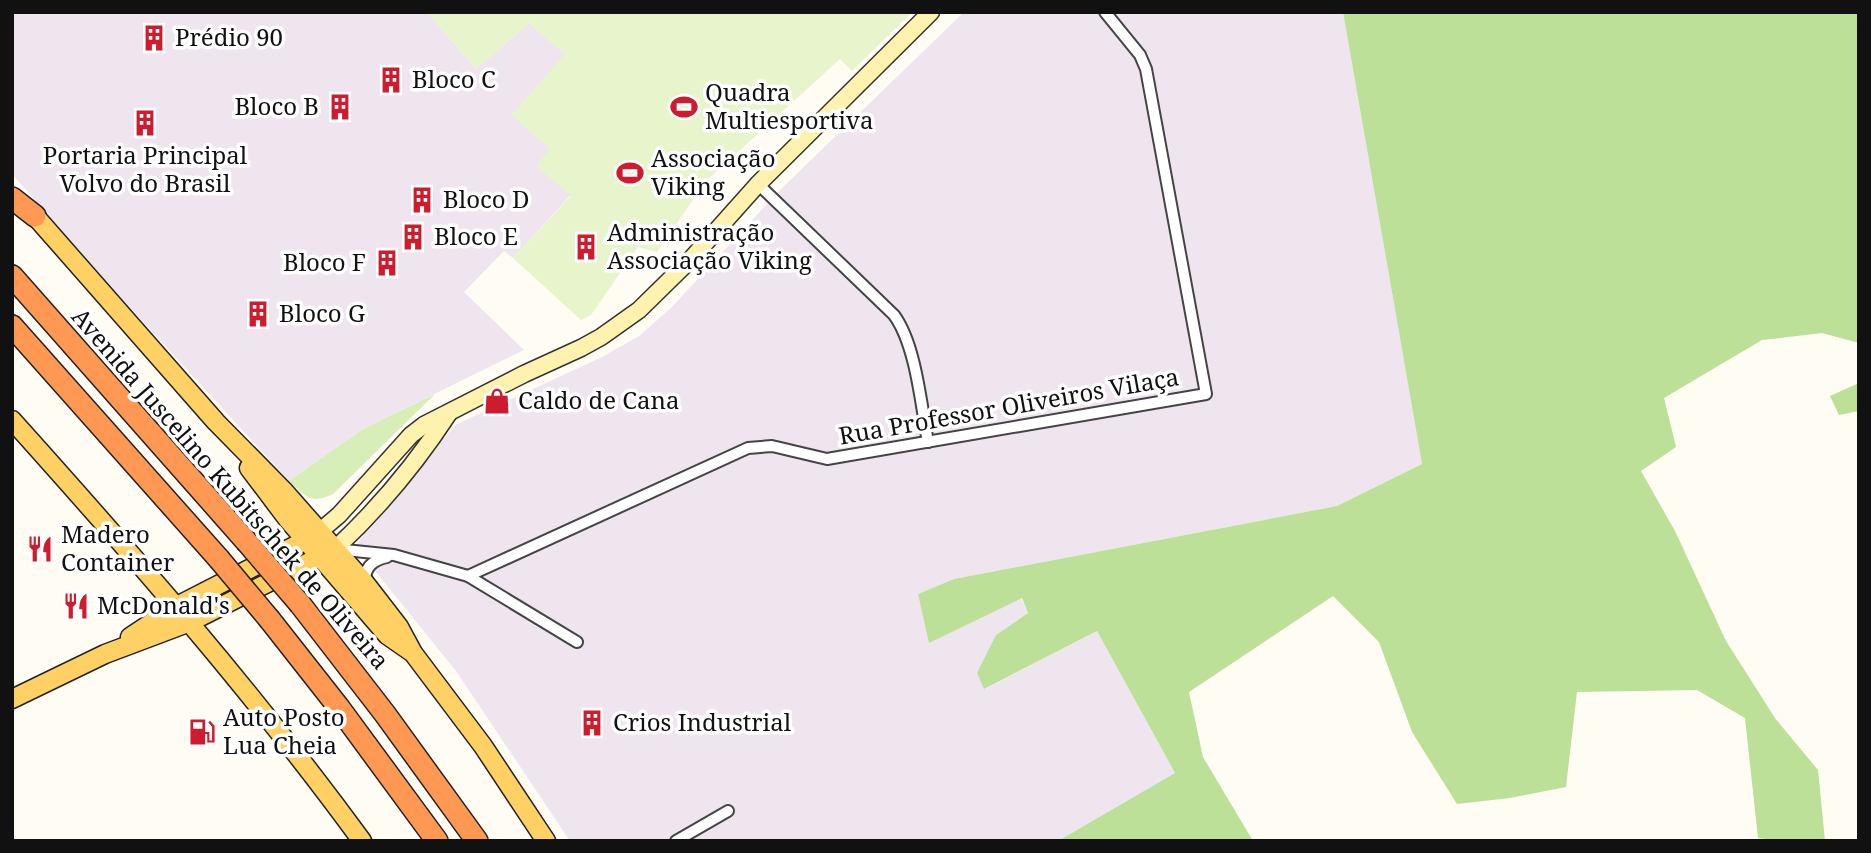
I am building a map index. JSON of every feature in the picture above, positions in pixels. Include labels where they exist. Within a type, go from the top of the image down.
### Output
[{"type":"highway","points":[[12,198],[35,216]]},
{"type":"highway","name":"Avenida Juscelino Kubitschek de Oliveira","points":[[12,276],[300,604],[385,713],[477,841]]},
{"type":"highway","points":[[12,326],[219,559],[340,709],[437,841]]},
{"type":"main road","points":[[105,654],[177,606],[313,536],[339,515],[411,435],[424,425],[591,343],[639,310],[691,259],[758,184],[931,12]]},
{"type":"main road","points":[[12,187],[216,422],[283,490],[313,536],[387,635],[413,653]]},
{"type":"main road","points":[[12,699],[105,654],[190,622],[328,553],[355,530],[425,449],[450,411]]},
{"type":"main road","points":[[12,420],[177,606],[285,738],[362,841]]},
{"type":"main road","points":[[328,553],[365,583],[399,627],[413,653],[483,746],[546,841]]},
{"type":"main road","points":[[144,628],[155,605],[149,573]]},
{"type":"street","name":"Rua Professor Oliveiros Vilaça","points":[[467,576],[737,452],[772,446],[827,459],[1206,394],[1146,69],[1140,55],[1105,12]]},
{"type":"street","points":[[758,184],[901,324],[910,347],[928,442]]},
{"type":"street","points":[[328,553],[394,555],[467,576],[577,642]]},
{"type":"street","points":[[365,583],[366,571],[370,565],[377,559],[394,555]]},
{"type":"street","points":[[676,841],[728,811]]},
{"type":"shaded area","points":[[12,12],[427,12],[476,69],[529,23],[565,54],[550,150],[537,166],[571,195],[513,258],[504,251],[464,292],[524,350],[363,429],[289,481],[12,174]]},
{"type":"shaded area","points":[[964,12],[1343,12],[1422,464],[1337,506],[954,579],[918,594],[930,642],[1021,598],[1028,613],[996,635],[985,689],[1097,631],[1175,773],[1058,841],[570,841],[456,671],[355,546],[455,425],[602,357],[639,336],[671,308],[780,190]]},
{"type":"green space","name":"Associação Viking","points":[[427,12],[912,12],[852,71],[840,59],[706,181],[657,252],[638,247],[591,315],[581,320],[513,258],[571,196],[536,166],[550,149],[511,115],[565,54],[529,23],[476,69]]},
{"type":"green space","points":[[1343,12],[1859,12],[1859,343],[1822,333],[1762,340],[1664,398],[1676,447],[1641,471],[1675,531],[1726,641],[1775,718],[1818,770],[1825,841],[1758,838],[1745,718],[1697,690],[1577,692],[1566,787],[1510,798],[1457,804],[1412,732],[1379,642],[1333,596],[1189,692],[1203,757],[1253,841],[1058,841],[1175,773],[1097,631],[984,689],[977,673],[996,635],[1028,613],[1022,598],[929,643],[918,594],[954,579],[1337,506],[1422,464]]},
{"type":"green space","points":[[1859,383],[1859,411],[1839,415],[1830,396]]},
{"type":"green space","points":[[435,394],[333,494],[313,499],[304,495],[289,481],[363,429]]},
{"type":"place","name":"Prédio 90","points":[[154,38]]},
{"type":"place","name":"Bloco C","points":[[391,80]]},
{"type":"place","name":"Bloco B","points":[[340,107]]},
{"type":"place","name":"Quadra Multiesportiva","points":[[684,107]]},
{"type":"place","name":"Portaria Principal Volvo do Brasil","points":[[145,123]]},
{"type":"place","name":"Associação Viking","points":[[630,173]]},
{"type":"place","name":"Bloco D","points":[[422,200]]},
{"type":"place","name":"Bloco E","points":[[413,237]]},
{"type":"place","name":"Administração Associação Viking","points":[[586,247]]},
{"type":"place","name":"Bloco F","points":[[387,263]]},
{"type":"place","name":"Bloco G","points":[[258,314]]},
{"type":"place","name":"Caldo de Cana","points":[[497,401]]},
{"type":"place","name":"Madero Container","points":[[40,549]]},
{"type":"place","name":"McDonald's","points":[[76,606]]},
{"type":"place","name":"Crios Industrial","points":[[592,723]]},
{"type":"place","name":"Auto Posto Lua Cheia","points":[[202,732]]}]
